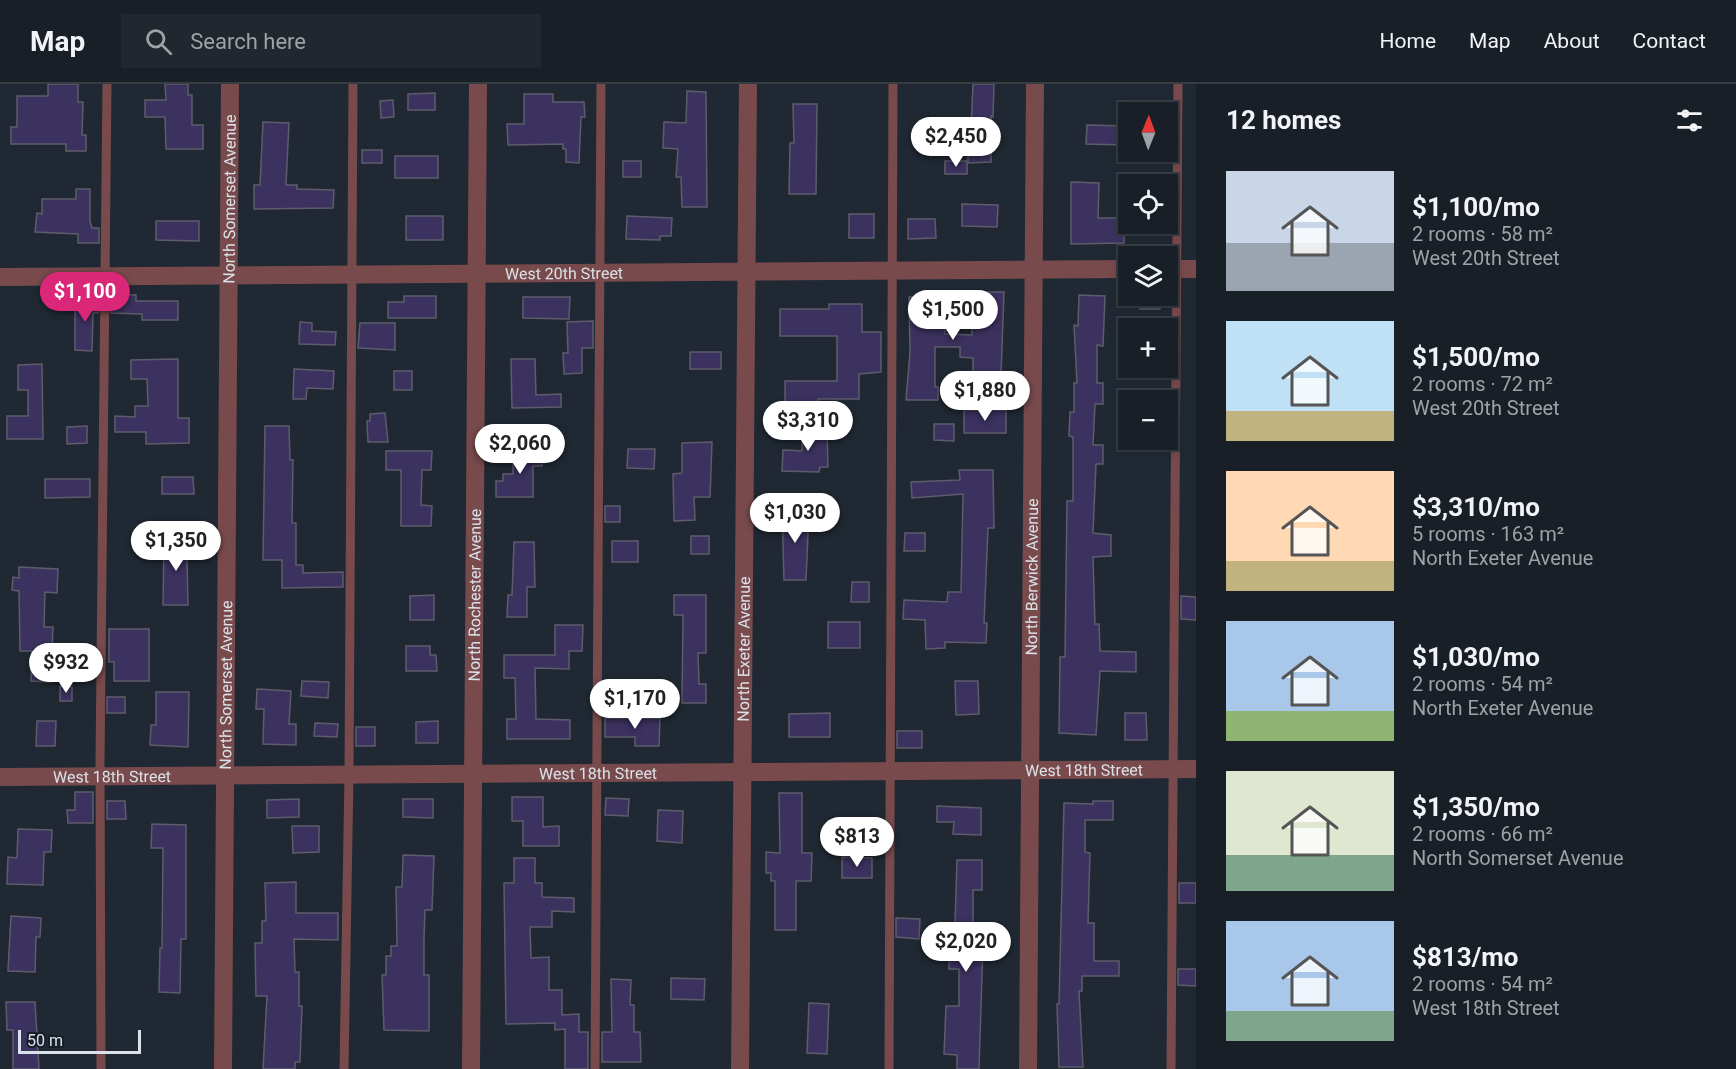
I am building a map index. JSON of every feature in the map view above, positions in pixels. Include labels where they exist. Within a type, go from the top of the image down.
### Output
[{"type":"street","name":"North Somerset Avenue","points":[[223,1069],[230,84]]},
{"type":"street","name":"North Rochester Avenue","points":[[471,1069],[478,84]]},
{"type":"street","name":"North Exeter Avenue","points":[[740,1069],[748,84]]},
{"type":"street","name":"North Berwick Avenue","points":[[1028,1069],[1035,84]]},
{"type":"street","name":"West 20th Street","points":[[0,277],[1118,269]]},
{"type":"street","points":[[1178,269],[1196,269]]},
{"type":"street","name":"West 18th Street","points":[[0,777],[1196,769]]},
{"type":"lane","points":[[101,1069],[102,776],[100,762],[107,84]]},
{"type":"lane","points":[[344,1069],[349,775],[353,84]]},
{"type":"lane","points":[[595,1069],[601,272],[598,252],[602,84]]},
{"type":"lane","points":[[889,1069],[893,84]]},
{"type":"lane","points":[[1172,246],[1178,84]]},
{"type":"lane","points":[[1171,306],[1171,1069]]},
{"type":"building","points":[[48,84],[78,84],[78,102],[83,102],[82,135],[86,135],[86,151],[66,151],[66,144],[11,144],[11,127],[17,127],[17,96],[48,96]]},
{"type":"building","points":[[165,84],[188,84],[188,95],[192,95],[192,125],[203,125],[203,149],[166,149],[165,117],[145,117],[145,100],[166,100]]},
{"type":"building","points":[[973,84],[994,84],[991,162],[968,163],[968,129],[971,129]]},
{"type":"building","points":[[687,91],[706,92],[707,207],[682,207],[681,177],[676,177],[678,149],[663,148],[664,122],[686,123]]},
{"type":"building","points":[[435,93],[435,110],[408,110],[408,94]]},
{"type":"building","points":[[524,94],[553,94],[553,102],[584,102],[585,117],[581,117],[579,163],[566,162],[566,149],[563,149],[563,144],[508,145],[507,124],[524,124]]},
{"type":"building","points":[[393,100],[394,117],[381,118],[380,101]]},
{"type":"building","points":[[793,104],[817,104],[816,194],[789,194],[790,143],[794,143]]},
{"type":"building","points":[[263,122],[289,123],[286,185],[297,185],[297,189],[334,190],[333,208],[254,209],[254,185],[260,185]]},
{"type":"building","points":[[1087,125],[1118,126],[1118,145],[1086,144]]},
{"type":"building","points":[[362,150],[382,150],[382,163],[362,163]]},
{"type":"building","points":[[395,156],[438,156],[438,178],[395,178]]},
{"type":"building","points":[[623,161],[641,161],[641,177],[623,177]]},
{"type":"building","points":[[945,161],[967,161],[967,174],[945,174]]},
{"type":"building","points":[[1071,182],[1099,183],[1098,218],[1118,218],[1118,234],[1124,234],[1124,243],[1071,244]]},
{"type":"building","points":[[76,189],[90,189],[90,221],[92,228],[99,228],[99,243],[78,243],[78,234],[35,232],[37,213],[42,214],[42,199],[76,199]]},
{"type":"building","points":[[962,204],[998,205],[997,227],[962,226]]},
{"type":"building","points":[[849,214],[874,214],[874,238],[849,238]]},
{"type":"building","points":[[406,216],[443,216],[443,240],[406,240]]},
{"type":"building","points":[[627,216],[672,218],[671,236],[660,236],[660,240],[626,239]]},
{"type":"building","points":[[908,219],[935,219],[936,238],[908,239]]},
{"type":"building","points":[[156,221],[199,221],[199,241],[156,240]]},
{"type":"building","points":[[975,292],[1004,292],[1001,375],[973,375],[973,358],[960,357],[960,347],[935,347],[935,387],[938,387],[938,400],[906,400],[910,352],[909,297],[944,297],[945,334],[972,335],[972,322],[975,322]]},
{"type":"building","points":[[112,294],[136,295],[136,301],[178,301],[178,320],[142,320],[142,314],[111,313]]},
{"type":"building","points":[[1079,295],[1105,296],[1103,346],[1097,345],[1097,383],[1103,383],[1103,404],[1095,404],[1093,445],[1103,445],[1103,464],[1096,464],[1093,533],[1111,535],[1111,556],[1093,557],[1095,624],[1099,624],[1100,651],[1136,652],[1136,672],[1100,671],[1096,735],[1059,733],[1060,657],[1065,657],[1067,501],[1073,501],[1073,437],[1069,436],[1070,412],[1074,412],[1074,383],[1077,383],[1074,325],[1078,326]]},
{"type":"building","points":[[404,296],[436,296],[436,318],[388,318],[388,302],[404,302]]},
{"type":"building","points":[[523,297],[570,297],[569,319],[523,318]]},
{"type":"building","points":[[75,298],[98,298],[98,313],[93,313],[92,351],[75,350]]},
{"type":"building","points":[[829,304],[862,304],[862,332],[881,332],[881,372],[859,374],[859,399],[818,399],[818,403],[785,403],[785,381],[837,381],[837,336],[780,336],[780,309],[829,309]]},
{"type":"building","points":[[1140,306],[1160,306],[1160,309],[1140,309]]},
{"type":"building","points":[[593,321],[593,348],[582,348],[582,373],[564,374],[563,353],[568,353],[567,322]]},
{"type":"building","points":[[300,322],[312,323],[312,331],[336,332],[335,345],[299,344]]},
{"type":"building","points":[[360,323],[395,323],[395,350],[358,348]]},
{"type":"building","points":[[690,352],[721,352],[721,369],[690,369]]},
{"type":"building","points":[[178,359],[178,418],[189,418],[189,443],[146,444],[146,432],[115,432],[115,416],[135,417],[135,406],[148,406],[147,379],[131,379],[131,360]]},
{"type":"building","points":[[511,359],[535,359],[536,395],[561,394],[561,407],[512,408]]},
{"type":"building","points":[[42,364],[43,439],[7,439],[7,416],[28,416],[28,390],[18,390],[18,365]]},
{"type":"building","points":[[294,369],[334,371],[333,389],[307,388],[306,399],[293,399]]},
{"type":"building","points":[[394,371],[412,371],[412,390],[394,390]]},
{"type":"building","points":[[964,410],[1006,410],[1006,433],[964,433]]},
{"type":"building","points":[[385,413],[388,442],[368,442],[367,421],[370,421],[370,414]]},
{"type":"building","points":[[934,424],[954,424],[954,441],[934,440]]},
{"type":"building","points":[[87,426],[87,443],[67,444],[67,427]]},
{"type":"building","points":[[265,426],[289,426],[290,460],[293,460],[292,523],[296,523],[296,565],[303,565],[303,573],[343,572],[343,587],[282,588],[282,560],[263,560]]},
{"type":"building","points":[[803,427],[827,428],[828,467],[820,467],[819,472],[782,471],[783,450],[802,451]]},
{"type":"building","points":[[712,442],[710,497],[694,497],[695,520],[674,521],[673,474],[682,473],[682,443]]},
{"type":"building","points":[[628,449],[655,449],[654,469],[627,468]]},
{"type":"building","points":[[513,450],[541,450],[542,466],[533,466],[533,497],[496,497],[496,481],[503,481],[503,474],[513,474]]},
{"type":"building","points":[[386,451],[432,451],[431,470],[422,470],[421,505],[432,506],[431,526],[401,526],[401,470],[386,470]]},
{"type":"building","points":[[959,470],[993,470],[994,528],[988,528],[984,623],[987,623],[986,643],[945,642],[945,648],[926,649],[925,620],[903,619],[904,600],[947,602],[948,592],[961,592],[963,494],[912,498],[911,482],[960,480]]},
{"type":"building","points":[[162,477],[193,477],[194,494],[162,494]]},
{"type":"building","points":[[45,479],[90,479],[90,497],[45,498]]},
{"type":"building","points":[[605,506],[620,506],[620,522],[605,522]]},
{"type":"building","points":[[782,510],[809,511],[806,580],[784,580]]},
{"type":"building","points":[[905,533],[925,533],[925,551],[904,551]]},
{"type":"building","points":[[691,536],[709,536],[709,554],[691,554]]},
{"type":"building","points":[[612,541],[638,541],[638,562],[612,562]]},
{"type":"building","points":[[164,542],[193,542],[193,559],[187,559],[188,605],[163,605]]},
{"type":"building","points":[[514,542],[534,542],[535,587],[527,587],[527,617],[507,617],[508,595],[512,595]]},
{"type":"building","points":[[19,567],[58,569],[57,593],[45,592],[44,627],[53,627],[51,682],[31,681],[32,651],[20,651],[19,591],[12,590],[13,577],[19,578]]},
{"type":"building","points":[[852,582],[869,582],[869,602],[851,602]]},
{"type":"building","points":[[434,595],[434,620],[410,620],[410,596]]},
{"type":"building","points":[[674,595],[706,595],[706,653],[698,653],[699,684],[706,684],[706,703],[682,703],[683,615],[674,615]]},
{"type":"building","points":[[1181,596],[1196,597],[1196,620],[1181,619]]},
{"type":"building","points":[[828,622],[860,622],[860,648],[828,648]]},
{"type":"building","points":[[555,625],[583,625],[582,651],[569,651],[569,669],[535,668],[536,719],[570,720],[570,739],[507,739],[507,719],[516,719],[515,678],[504,678],[504,655],[555,655]]},
{"type":"building","points":[[109,629],[149,629],[149,681],[114,681],[114,662],[109,662]]},
{"type":"building","points":[[406,646],[430,646],[430,655],[436,655],[437,671],[406,671]]},
{"type":"building","points":[[302,681],[329,682],[328,698],[301,696]]},
{"type":"building","points":[[955,681],[978,681],[979,714],[956,715]]},
{"type":"building","points":[[60,686],[72,687],[72,701],[60,701]]},
{"type":"building","points":[[257,689],[291,691],[289,724],[296,724],[296,745],[263,744],[264,709],[256,709]]},
{"type":"building","points":[[156,692],[189,692],[188,747],[150,745],[151,725],[156,725]]},
{"type":"building","points":[[107,697],[125,697],[125,713],[107,713]]},
{"type":"building","points":[[830,713],[830,737],[789,737],[789,714]]},
{"type":"building","points":[[1125,713],[1146,713],[1147,740],[1125,740]]},
{"type":"building","points":[[605,718],[660,718],[659,746],[635,746],[635,737],[605,737]]},
{"type":"building","points":[[37,721],[56,721],[55,746],[36,746]]},
{"type":"building","points":[[438,721],[438,743],[416,743],[416,722]]},
{"type":"building","points":[[315,723],[338,724],[337,737],[314,736]]},
{"type":"building","points":[[356,727],[375,727],[375,746],[356,746]]},
{"type":"building","points":[[897,731],[922,731],[922,748],[897,748]]},
{"type":"building","points":[[75,792],[93,792],[93,823],[68,823],[67,810],[75,810]]},
{"type":"building","points":[[779,793],[802,793],[802,853],[812,853],[811,881],[796,881],[796,930],[775,930],[775,881],[771,881],[771,873],[766,873],[766,852],[780,853]]},
{"type":"building","points":[[512,797],[543,797],[543,827],[559,826],[559,846],[523,846],[523,821],[512,821]]},
{"type":"building","points":[[606,798],[629,799],[628,816],[605,815]]},
{"type":"building","points":[[299,799],[299,817],[267,818],[267,800]]},
{"type":"building","points":[[403,799],[433,799],[433,818],[403,817]]},
{"type":"building","points":[[107,801],[125,801],[126,819],[107,819]]},
{"type":"building","points":[[1093,801],[1113,801],[1113,820],[1085,820],[1085,852],[1090,853],[1088,923],[1094,923],[1094,961],[1119,961],[1119,976],[1082,976],[1082,991],[1079,991],[1083,1067],[1059,1067],[1057,1004],[1059,1004],[1064,803],[1093,804]]},
{"type":"building","points":[[937,806],[981,808],[981,835],[953,834],[954,822],[937,822]]},
{"type":"building","points":[[658,810],[683,811],[682,843],[657,841]]},
{"type":"building","points":[[152,824],[186,825],[186,939],[181,939],[180,993],[159,992],[163,848],[151,848]]},
{"type":"building","points":[[292,826],[319,826],[319,852],[293,853]]},
{"type":"building","points":[[18,829],[52,830],[51,852],[44,852],[43,885],[7,884],[8,857],[17,858]]},
{"type":"building","points":[[403,855],[434,856],[432,910],[425,910],[424,939],[424,975],[429,975],[429,1031],[384,1030],[382,975],[386,975],[386,956],[391,956],[391,946],[397,946],[396,887],[402,887]]},
{"type":"building","points":[[842,857],[872,858],[872,878],[842,878]]},
{"type":"building","points":[[514,858],[535,858],[535,883],[542,883],[542,897],[574,898],[574,912],[552,911],[552,927],[530,927],[531,958],[549,957],[549,990],[562,990],[562,1015],[579,1014],[579,1032],[588,1032],[588,1069],[565,1069],[565,1029],[555,1030],[555,1023],[506,1024],[504,883],[514,883]]},
{"type":"building","points":[[957,860],[982,860],[982,890],[973,890],[973,944],[983,944],[979,1069],[957,1069],[957,1055],[944,1054],[946,1006],[959,1006],[959,969],[949,969],[949,956],[954,956]]},
{"type":"building","points":[[296,882],[296,913],[338,913],[338,940],[294,939],[295,972],[299,972],[299,1006],[302,1006],[300,1062],[295,1062],[295,1069],[263,1069],[267,996],[256,996],[255,943],[262,943],[262,921],[266,921],[265,883]]},
{"type":"building","points":[[1179,883],[1196,883],[1196,903],[1179,903]]},
{"type":"building","points":[[11,916],[41,918],[40,937],[36,937],[35,972],[8,971]]},
{"type":"building","points":[[896,918],[920,919],[919,939],[896,937]]},
{"type":"building","points":[[1178,969],[1196,969],[1196,986],[1178,985]]},
{"type":"building","points":[[671,978],[705,979],[704,1000],[671,999]]},
{"type":"building","points":[[611,979],[631,980],[630,1005],[634,1005],[634,1032],[640,1032],[641,1062],[602,1062],[602,1032],[612,1032]]},
{"type":"building","points":[[6,1002],[35,1002],[39,1069],[13,1069],[13,1030],[7,1030]]},
{"type":"building","points":[[809,1003],[829,1004],[827,1054],[807,1053]]}]
